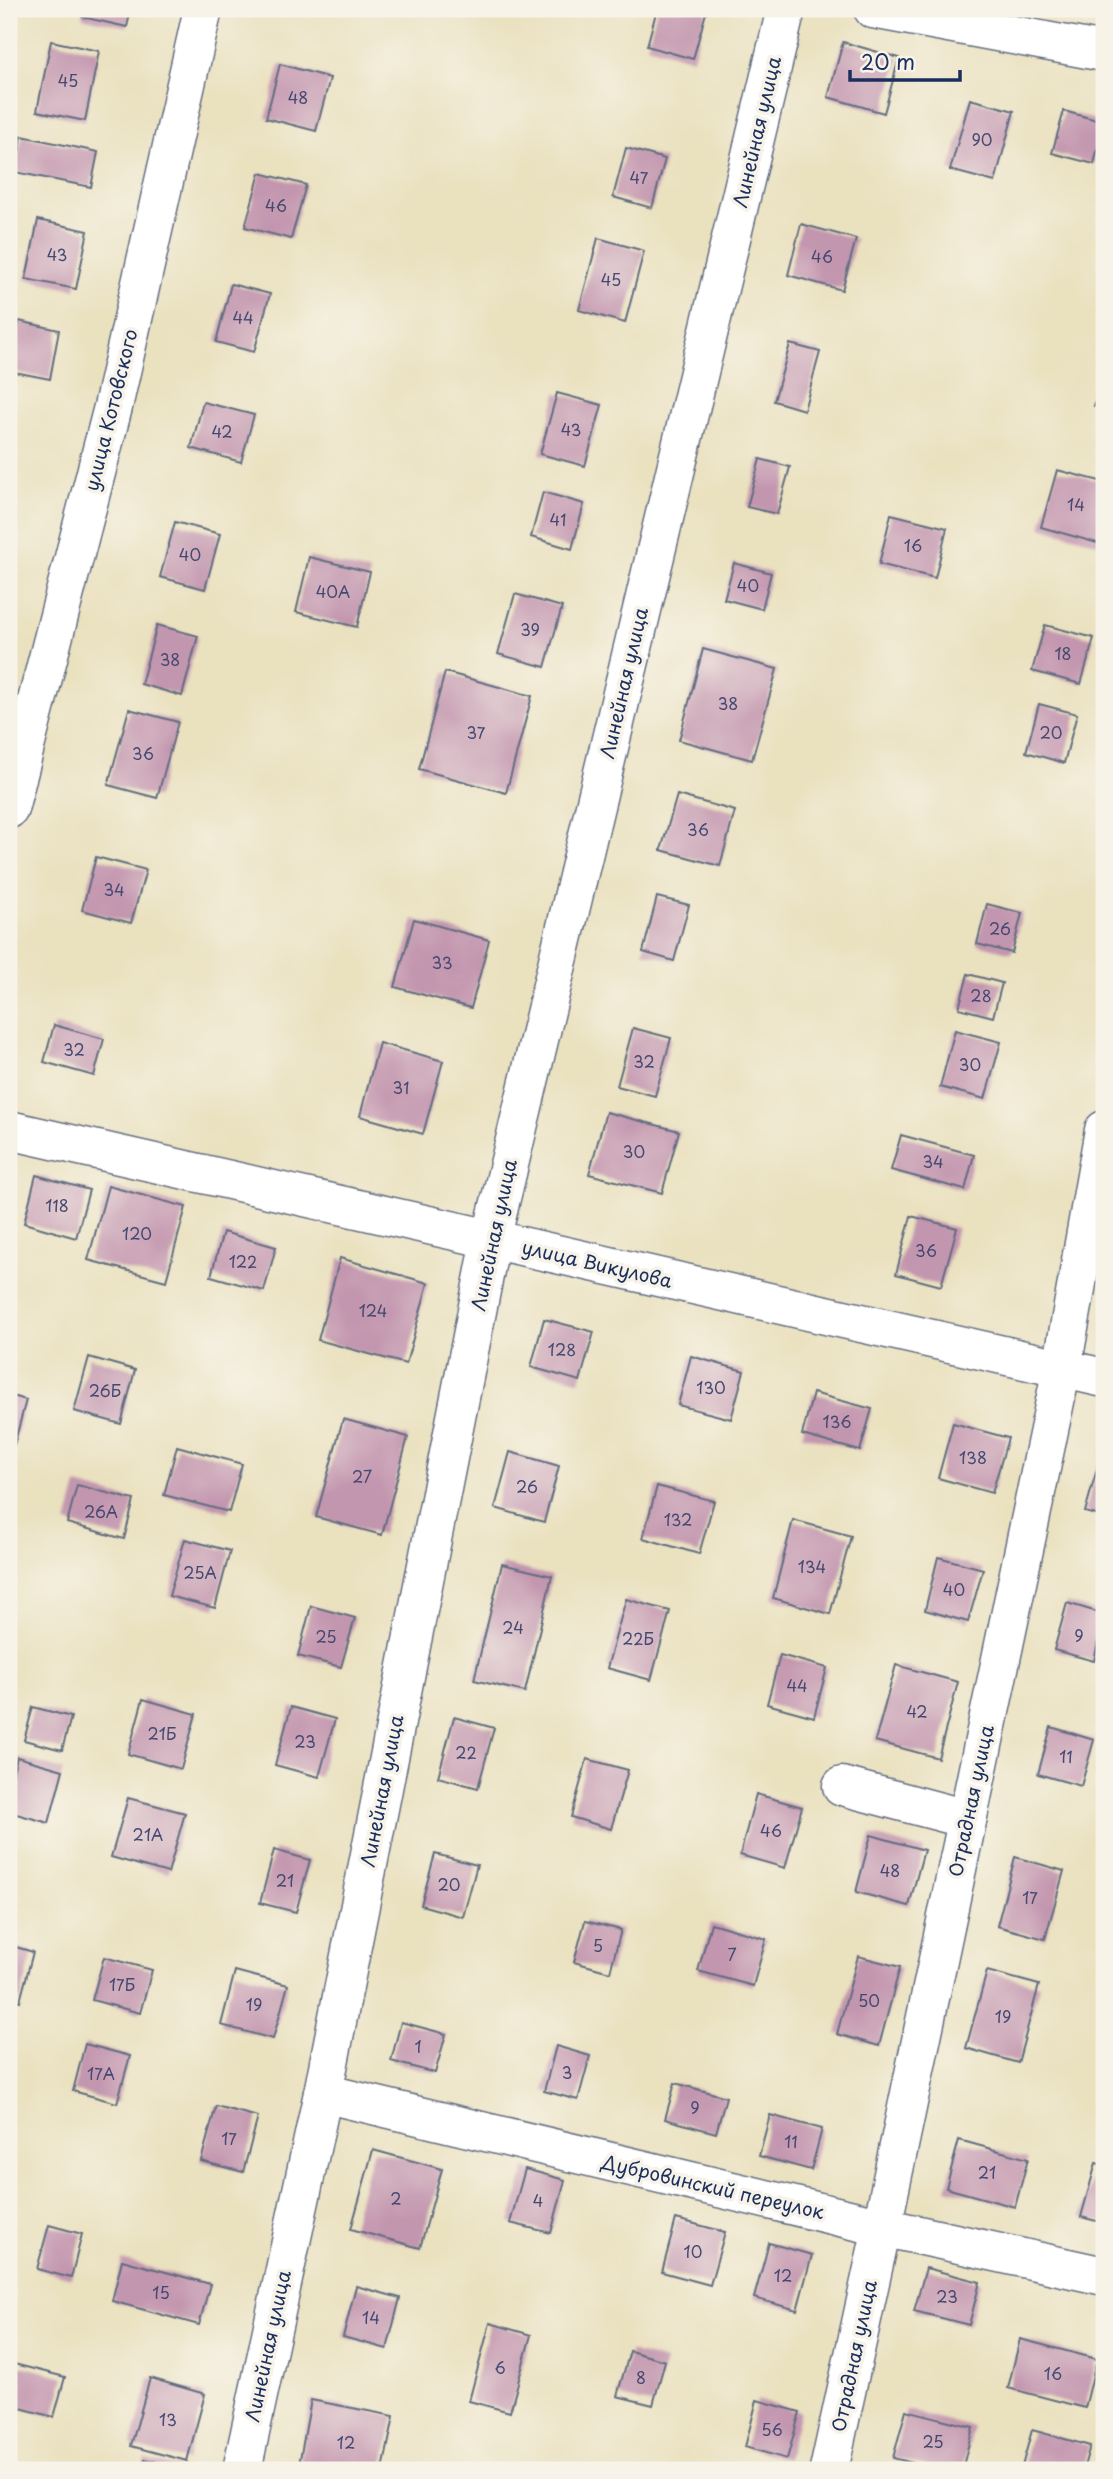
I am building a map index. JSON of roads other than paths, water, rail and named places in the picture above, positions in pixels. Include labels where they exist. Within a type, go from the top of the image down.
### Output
[{"type":"street","name":"улица Котовского","points":[[9,809],[113,407],[203,9]]},
{"type":"street","name":"Линейная улица","points":[[242,2470],[323,2093],[491,1240],[786,9]]},
{"type":"street","points":[[873,9],[1104,52]]},
{"type":"street","name":"улица Викулова","points":[[9,1130],[1104,1378]]},
{"type":"street","name":"Отрадная улица","points":[[829,2470],[1062,1368],[1104,1130]]},
{"type":"street","points":[[842,1786],[967,1819]]},
{"type":"street","name":"Дубровинский переулок","points":[[323,2093],[882,2227],[1104,2276]]}]
